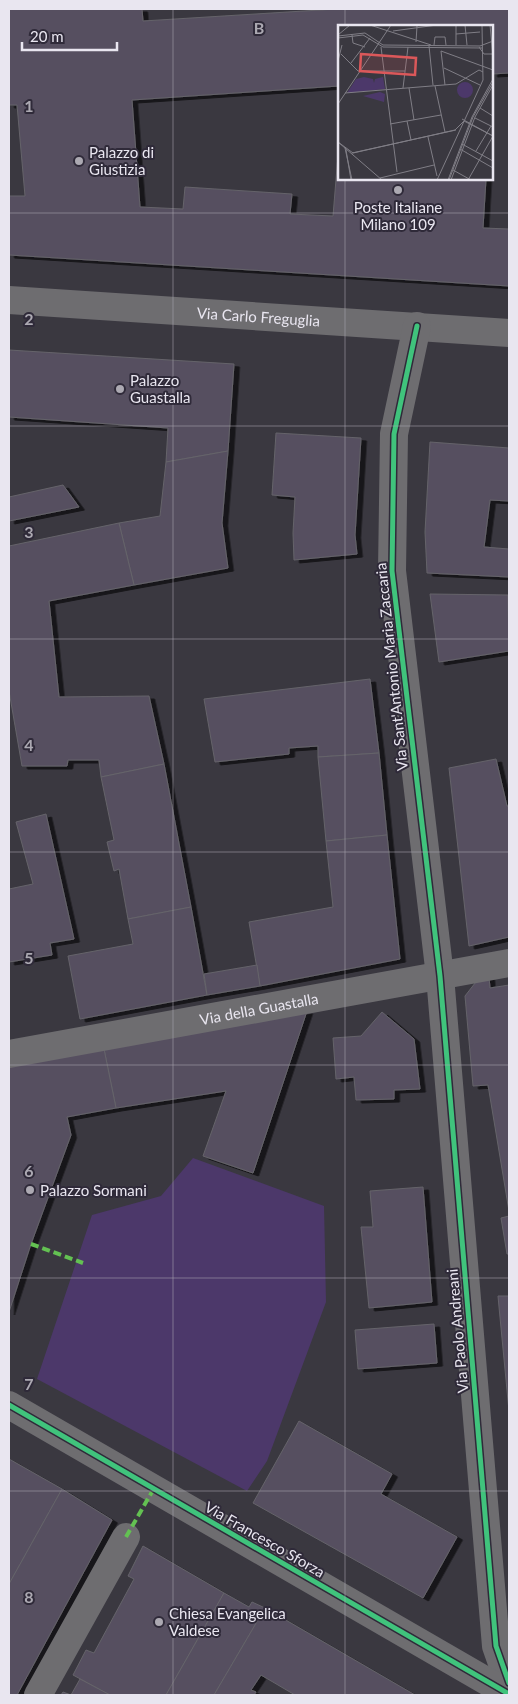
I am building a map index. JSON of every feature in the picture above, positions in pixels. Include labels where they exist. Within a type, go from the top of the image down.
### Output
[{"type":"street","name":"Via Carlo Freguglia","points":[[9,300],[509,333]]},
{"type":"street","name":"Via Sant'Antonio Maria Zaccaria","points":[[416,326],[394,434],[392,571],[440,976]]},
{"type":"street","name":"Via della Guastalla","points":[[9,1054],[509,963]]},
{"type":"street","name":"Via Paolo Andreani","points":[[440,976],[496,1646],[509,1683]]},
{"type":"street","name":"Via Francesco Sforza","points":[[9,1405],[509,1694]]},
{"type":"street","points":[[38,1695],[126,1537]]},
{"type":"shaded area","points":[[193,1158],[324,1206],[326,1302],[267,1461],[247,1491],[37,1379],[92,1215],[161,1196]]},
{"type":"building","name":"Palazzo di Giustizia","points":[[9,9],[142,9],[143,21],[336,9],[509,9],[509,73],[493,74],[493,25],[338,25],[338,86],[132,100],[140,207],[183,209],[185,187],[292,194],[290,214],[333,216],[338,155],[338,180],[486,180],[483,228],[509,229],[509,286],[9,255],[9,196],[25,196],[17,105],[9,105]]},
{"type":"building","name":"Palazzo Guastalla","points":[[9,350],[234,364],[228,451],[166,462],[168,428],[9,417]]},
{"type":"building","points":[[276,433],[361,438],[355,535],[357,554],[294,560],[295,497],[272,495]]},
{"type":"building","points":[[430,442],[509,448],[509,501],[490,500],[484,547],[509,549],[509,577],[427,573],[425,532]]},
{"type":"building","points":[[228,451],[222,523],[228,568],[134,585],[119,523],[160,516],[166,462]]},
{"type":"building","points":[[63,485],[79,507],[9,521],[9,497]]},
{"type":"building","points":[[119,523],[134,585],[49,601],[59,697],[149,696],[164,764],[101,777],[99,760],[68,760],[67,766],[22,766],[9,691],[9,546]]},
{"type":"building","points":[[430,594],[508,595],[509,651],[439,662]]},
{"type":"building","points":[[370,679],[379,753],[318,757],[318,746],[289,748],[289,754],[215,762],[204,699]]},
{"type":"building","points":[[379,753],[387,835],[326,841],[318,757]]},
{"type":"building","points":[[496,759],[507,806],[509,806],[509,937],[469,946],[449,768]]},
{"type":"building","points":[[164,764],[191,907],[128,919],[119,869],[114,871],[107,842],[114,840],[101,777]]},
{"type":"building","points":[[46,814],[74,939],[50,943],[52,955],[9,962],[9,889],[33,884],[16,822]]},
{"type":"building","points":[[387,835],[400,959],[260,986],[249,922],[333,907],[326,841]]},
{"type":"building","points":[[191,907],[207,995],[80,1019],[68,956],[133,944],[128,919]]},
{"type":"building","points":[[257,965],[260,986],[207,995],[204,974]]},
{"type":"building","points":[[489,977],[490,988],[509,985],[509,1211],[488,1085],[473,1086],[465,996],[479,978]]},
{"type":"building","points":[[307,1011],[253,1173],[203,1156],[226,1091],[116,1108],[104,1049]]},
{"type":"building","points":[[382,1012],[414,1039],[420,1089],[394,1090],[394,1099],[356,1100],[354,1077],[336,1079],[333,1038],[361,1036]]},
{"type":"building","name":"Palazzo Sormani","points":[[104,1049],[116,1108],[67,1117],[71,1135],[31,1244],[9,1312],[9,1067]]},
{"type":"building","points":[[423,1187],[432,1302],[369,1308],[361,1227],[373,1227],[370,1191]]},
{"type":"building","points":[[509,1216],[509,1254],[507,1254],[501,1218]]},
{"type":"building","points":[[498,1296],[509,1296],[509,1411],[499,1307]]},
{"type":"building","points":[[434,1324],[437,1363],[358,1369],[355,1330]]},
{"type":"building","points":[[299,1421],[392,1474],[381,1494],[457,1537],[423,1598],[253,1503]]},
{"type":"building","points":[[9,1459],[62,1489],[9,1584]]},
{"type":"building","points":[[62,1489],[112,1520],[17,1695],[9,1695],[9,1584]]},
{"type":"building","name":"Chiesa Evangelica Valdese","points":[[143,1546],[224,1593],[166,1695],[110,1695],[73,1675],[86,1650],[94,1653],[134,1579],[128,1576]]},
{"type":"building","points":[[224,1593],[249,1607],[252,1602],[265,1608],[214,1695],[166,1695]]},
{"type":"building","points":[[265,1608],[415,1695],[295,1695],[261,1675],[251,1690],[256,1692],[254,1695],[214,1695]]},
{"type":"building","points":[[80,1679],[110,1695],[71,1695]]},
{"type":"marked path","points":[[31,1244],[83,1263]]},
{"type":"marked path","points":[[126,1537],[153,1490]]},
{"type":"cycle path","points":[[417,326],[394,434],[392,571],[440,976],[496,1646],[509,1683]]},
{"type":"cycle path","points":[[9,1405],[509,1694]]},
{"type":"place","name":"Palazzo di Giustizia","points":[[79,161]]},
{"type":"place","name":"Poste Italiane Milano 109","points":[[398,190]]},
{"type":"place","name":"Palazzo Guastalla","points":[[120,389]]},
{"type":"place","name":"Palazzo Sormani","points":[[30,1190]]},
{"type":"place","name":"Chiesa Evangelica Valdese","points":[[159,1622]]}]
